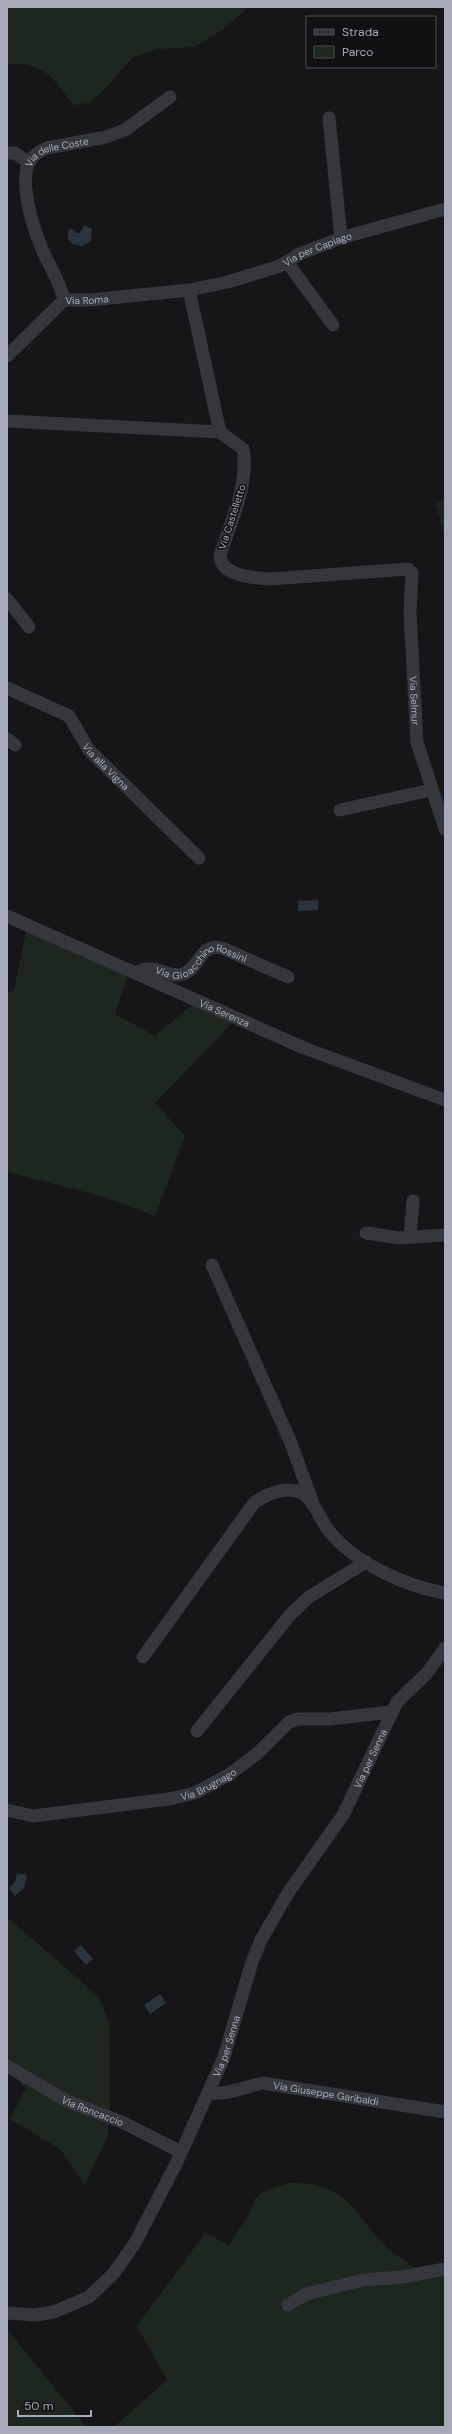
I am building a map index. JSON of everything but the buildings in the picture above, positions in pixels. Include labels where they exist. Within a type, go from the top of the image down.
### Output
[{"type":"street","name":"Via delle Coste","points":[[64,300],[42,249],[28,206],[25,174],[28,162],[40,151],[47,148],[106,138],[125,130],[170,96]]},
{"type":"street","points":[[330,118],[341,238]]},
{"type":"street","points":[[7,153],[15,153],[28,162]]},
{"type":"street","name":"Via per Capiago","points":[[190,290],[228,282],[287,262],[341,238],[445,209]]},
{"type":"street","points":[[287,262],[332,325]]},
{"type":"street","points":[[7,421],[220,432],[190,290]]},
{"type":"street","name":"Via Roma","points":[[7,356],[64,300],[90,300],[190,290]]},
{"type":"street","name":"Via Castelletto","points":[[220,432],[243,449],[245,462],[244,481],[220,555],[220,562],[226,569],[256,578],[270,579],[408,569]]},
{"type":"street","name":"Via Selmur","points":[[408,569],[412,573],[410,613],[417,742],[445,829]]},
{"type":"street","points":[[7,599],[28,627]]},
{"type":"street","name":"Via alla Vigna","points":[[7,688],[69,716],[89,750],[199,858]]},
{"type":"street","points":[[340,810],[432,790]]},
{"type":"street","name":"Via Serenza","points":[[7,916],[304,1048],[445,1100]]},
{"type":"street","name":"Via Gioacchino Rossini","points":[[135,973],[148,968],[173,976],[185,973],[207,950],[213,946],[222,948],[288,977]]},
{"type":"street","points":[[410,1238],[413,1201]]},
{"type":"street","points":[[366,1233],[399,1238],[445,1235]]},
{"type":"street","points":[[212,1266],[292,1443],[312,1503],[327,1530],[341,1544],[366,1562],[424,1589],[445,1593]]},
{"type":"street","points":[[144,1657],[254,1503],[264,1496],[290,1490],[304,1495],[312,1503]]},
{"type":"street","points":[[197,1731],[290,1615],[309,1596],[366,1562]]},
{"type":"street","name":"Via per Senna","points":[[7,2313],[36,2315],[54,2312],[89,2297],[103,2285],[125,2258],[142,2231],[209,2094],[224,2057],[252,1962],[261,1940],[288,1893],[343,1815],[397,1702],[428,1673],[445,1648]]},
{"type":"street","name":"Via Brugnago","points":[[7,1810],[33,1816],[169,1799],[195,1792],[230,1774],[258,1753],[289,1722],[298,1719],[330,1719],[391,1712]]},
{"type":"street","name":"Via Roncaccio","points":[[7,2066],[67,2101],[122,2122],[181,2152]]},
{"type":"street","name":"Via Giuseppe Garibaldi","points":[[209,2094],[224,2094],[237,2088],[263,2083],[445,2112]]},
{"type":"street","points":[[288,2305],[306,2294],[363,2280],[402,2277],[445,2269]]},
{"type":"green space","points":[[7,7],[249,7],[222,30],[195,47],[156,49],[132,58],[104,90],[89,103],[73,105],[60,87],[47,73],[31,65],[7,64]]},
{"type":"green space","points":[[445,499],[445,539],[436,504]]},
{"type":"green space","points":[[27,928],[128,974],[115,1014],[155,1036],[193,1004],[233,1022],[155,1103],[185,1136],[155,1216],[104,1197],[7,1172],[7,993],[14,990]]},
{"type":"green space","points":[[7,1917],[99,1997],[109,2024],[110,2115],[107,2138],[85,2185],[60,2149],[10,2119],[26,2088],[7,2070]]},
{"type":"green space","points":[[291,2183],[313,2185],[330,2190],[343,2198],[384,2245],[412,2266],[427,2269],[445,2265],[445,2426],[114,2427],[167,2380],[137,2326],[205,2233],[229,2245],[249,2214],[255,2198],[268,2189]]},
{"type":"green space","points":[[7,2329],[86,2427],[7,2427]]},
{"type":"shaded area","points":[[84,225],[92,229],[91,241],[82,246],[73,244],[68,239],[68,231],[72,228],[76,233],[80,233]]},
{"type":"shaded area","points":[[318,900],[318,910],[298,911],[298,901]]},
{"type":"shaded area","points":[[17,1873],[27,1875],[24,1888],[15,1896],[9,1888],[15,1882]]},
{"type":"shaded area","points":[[81,1945],[93,1959],[86,1965],[74,1951]]},
{"type":"shaded area","points":[[160,1994],[166,2003],[150,2014],[144,2005]]}]
